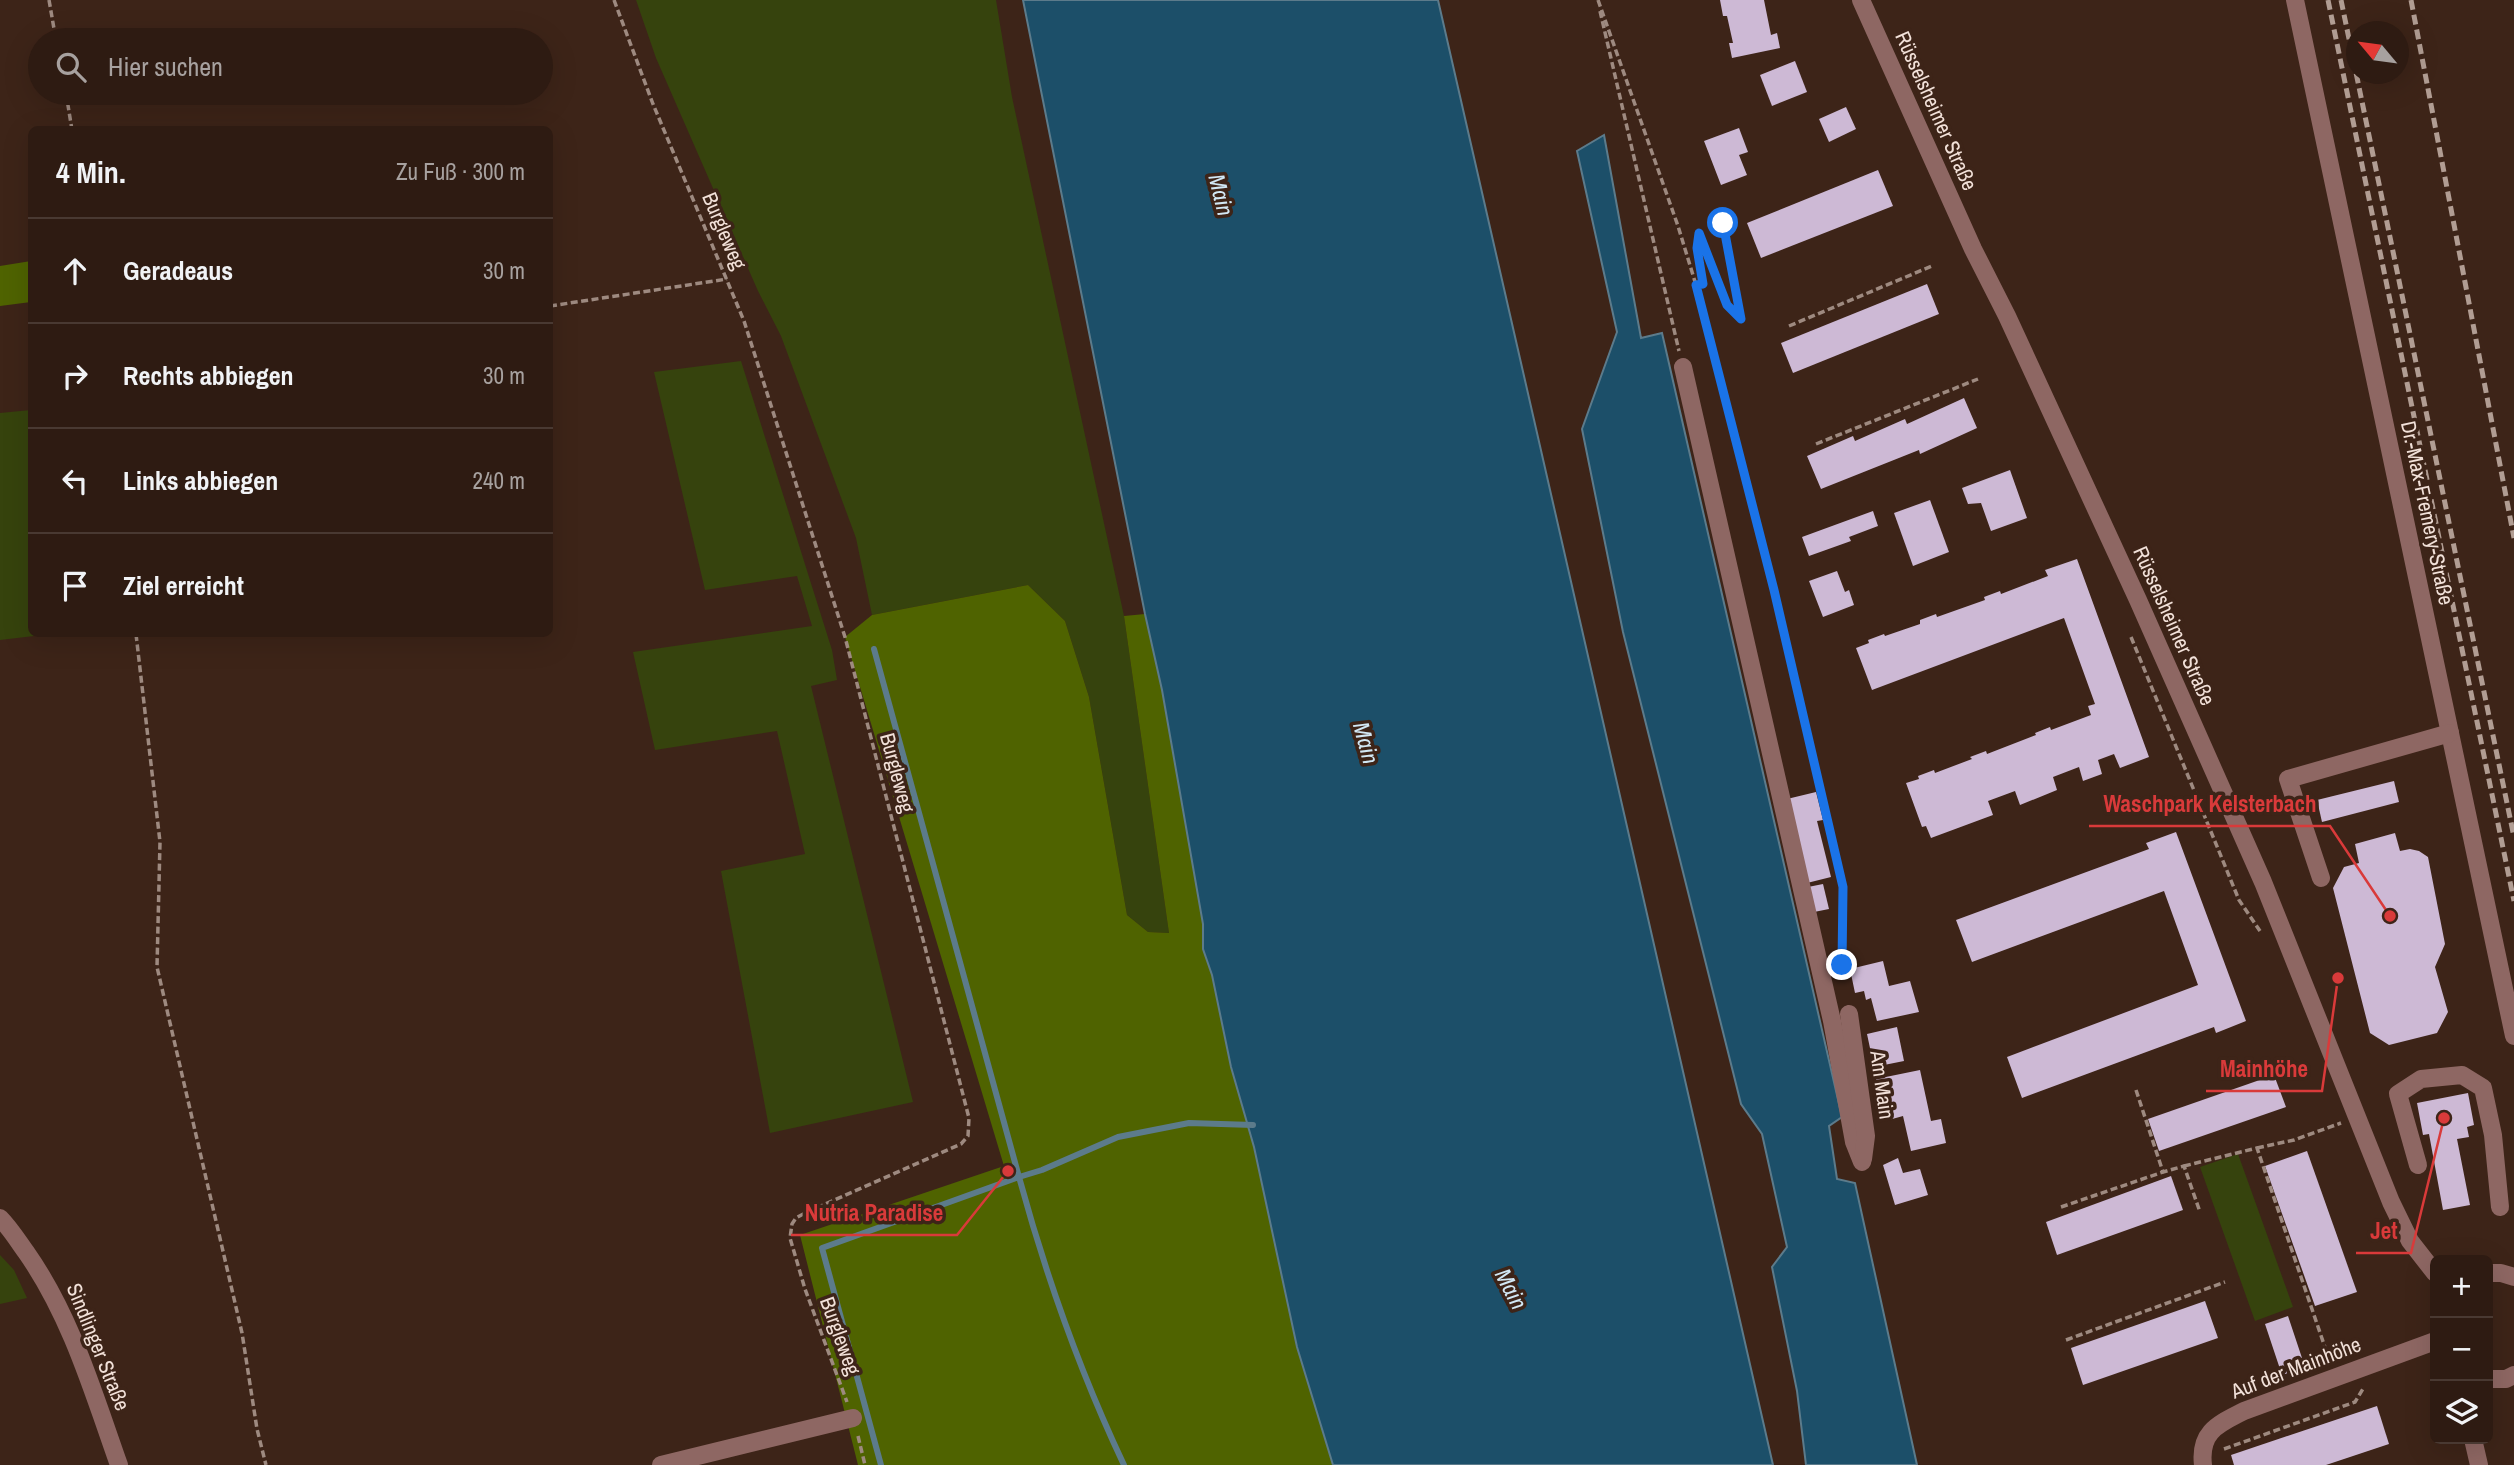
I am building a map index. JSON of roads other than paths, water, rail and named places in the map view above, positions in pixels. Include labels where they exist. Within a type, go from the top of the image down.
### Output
[{"type":"street","name":"Rüsselsheimer Straße","points":[[1861,0],[2210,762],[2308,990],[2356,1117],[2410,1241],[2430,1267]]},
{"type":"street","name":"Dr.-Max-Fremery-Straße","points":[[2295,0],[2514,1036]]},
{"type":"street","name":"Am Main","points":[[1683,367],[1832,1021],[1851,1129],[1863,1161],[1866,1136],[1849,1014]]},
{"type":"street","points":[[2321,878],[2288,779],[2451,733]]},
{"type":"street","points":[[2418,1165],[2398,1094],[2421,1079],[2462,1075],[2483,1088],[2493,1135],[2500,1207]]},
{"type":"street","name":"Sindlinger Straße","points":[[0,1218],[43,1276],[61,1309],[119,1465]]},
{"type":"street","points":[[2493,1273],[2514,1277]]},
{"type":"street","name":"Auf der Mainhöhe","points":[[2202,1460],[2205,1437],[2216,1426],[2244,1410],[2430,1343]]},
{"type":"street","points":[[2493,1379],[2506,1379],[2514,1375]]},
{"type":"street","points":[[661,1465],[853,1418]]},
{"type":"street","points":[[2474,1444],[2479,1465]]},
{"type":"water","name":"Main","points":[[1023,0],[1438,0],[1773,1465],[1333,1465],[1297,1347],[1254,1147],[1231,1067],[1212,975],[1203,949],[1203,924],[1162,690]]},
{"type":"water","points":[[1604,135],[1641,338],[1662,333],[1842,1117],[1829,1126],[1837,1179],[1855,1183],[1917,1465],[1806,1465],[1797,1391],[1772,1267],[1787,1247],[1762,1134],[1741,1104],[1623,632],[1582,429],[1617,332],[1577,151]]},
{"type":"waterway","points":[[874,649],[1019,1177],[1042,1170],[1118,1137],[1189,1123],[1253,1125]]},
{"type":"waterway","points":[[881,1465],[822,1248],[1019,1177],[1065,1323],[1124,1465]]},
{"type":"railway","points":[[2328,0],[2514,901]]},
{"type":"railway","points":[[2341,0],[2514,837]]},
{"type":"railway","points":[[2411,0],[2514,538]]},
{"type":"place","name":"Waschpark Kelsterbach","points":[[2390,916]]},
{"type":"place","name":"Mainhöhe","points":[[2338,978]]},
{"type":"place","name":"Jet","points":[[2444,1118]]},
{"type":"place","name":"Nutria Paradise","points":[[1008,1171]]}]
